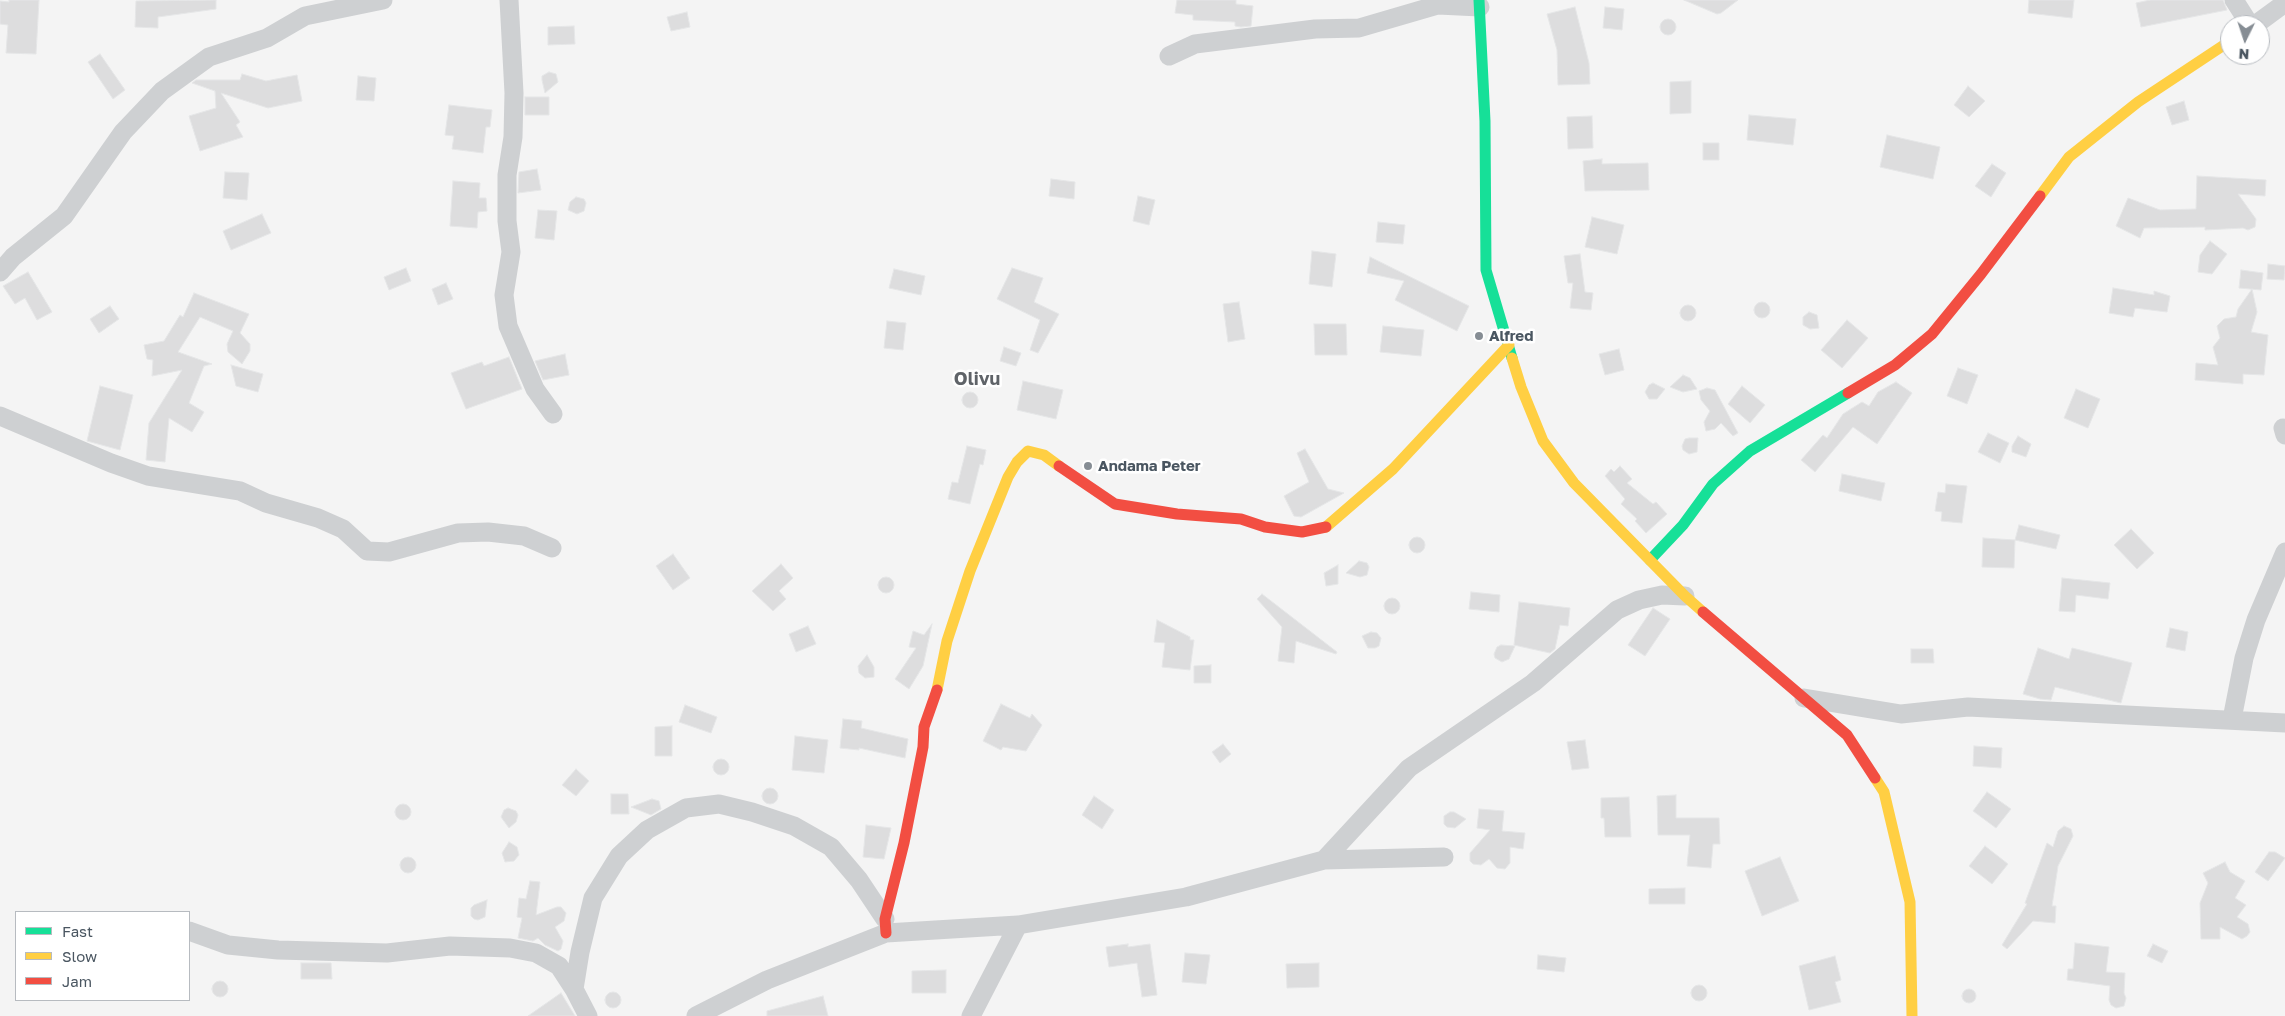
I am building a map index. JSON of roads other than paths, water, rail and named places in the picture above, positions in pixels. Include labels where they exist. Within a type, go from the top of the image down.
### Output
[{"type":"street","points":[[0,272],[13,257],[64,216],[123,132],[162,91],[209,58],[268,38],[305,16],[383,0]]},
{"type":"street","points":[[509,0],[514,93],[513,137],[507,175],[507,221],[511,252],[504,295],[508,326],[535,389],[553,414]]},
{"type":"street","points":[[2234,0],[2244,15]]},
{"type":"street","points":[[1169,56],[1195,44],[1315,29],[1359,28],[1438,6],[1480,3],[1485,121],[1484,208],[1486,270],[1521,387],[1543,441],[1574,483],[1685,596],[1847,735],[1884,792],[1910,902],[1912,1016]]},
{"type":"street","points":[[2269,15],[2285,3]]},
{"type":"street","points":[[1650,560],[1683,525],[1714,484],[1750,451],[1895,365],[1932,334],[1981,274],[2069,157],[2138,102],[2220,48]]},
{"type":"street","points":[[885,926],[923,747],[924,727],[938,686],[946,641],[970,571],[1008,477],[1017,462],[1028,451],[1044,455],[1074,478],[1116,504],[1177,514],[1241,520],[1265,527],[1302,532],[1318,530],[1329,526],[1393,469],[1508,345]]},
{"type":"street","points":[[0,416],[111,463],[148,476],[240,491],[266,503],[318,518],[343,529],[367,551],[389,552],[458,533],[488,532],[524,536],[552,548]]},
{"type":"street","points":[[2232,719],[2247,649],[2256,620],[2285,552]]},
{"type":"street","points":[[1324,860],[1409,768],[1533,683],[1617,610],[1639,600],[1662,595],[1685,596]]},
{"type":"street","points":[[1804,698],[1901,714],[1968,707],[2285,723]]},
{"type":"street","points":[[574,988],[580,952],[593,898],[614,864],[619,856],[647,830],[686,808],[719,804],[752,812],[794,826],[831,846],[859,880],[885,926]]},
{"type":"street","points":[[696,1016],[767,980],[885,926],[1018,925],[1186,897],[1324,860],[1444,857]]},
{"type":"street","points":[[971,1016],[1018,925]]},
{"type":"street","points":[[190,931],[228,945],[278,950],[386,953],[450,946],[510,948],[536,953],[559,966],[574,988],[588,1016]]},
{"type":"place","name":"Alfred","points":[[1479,336]]},
{"type":"place","name":"Andama Peter","points":[[1088,466]]},
{"type":"district","name":"Olivu","points":[[977,379]]}]
